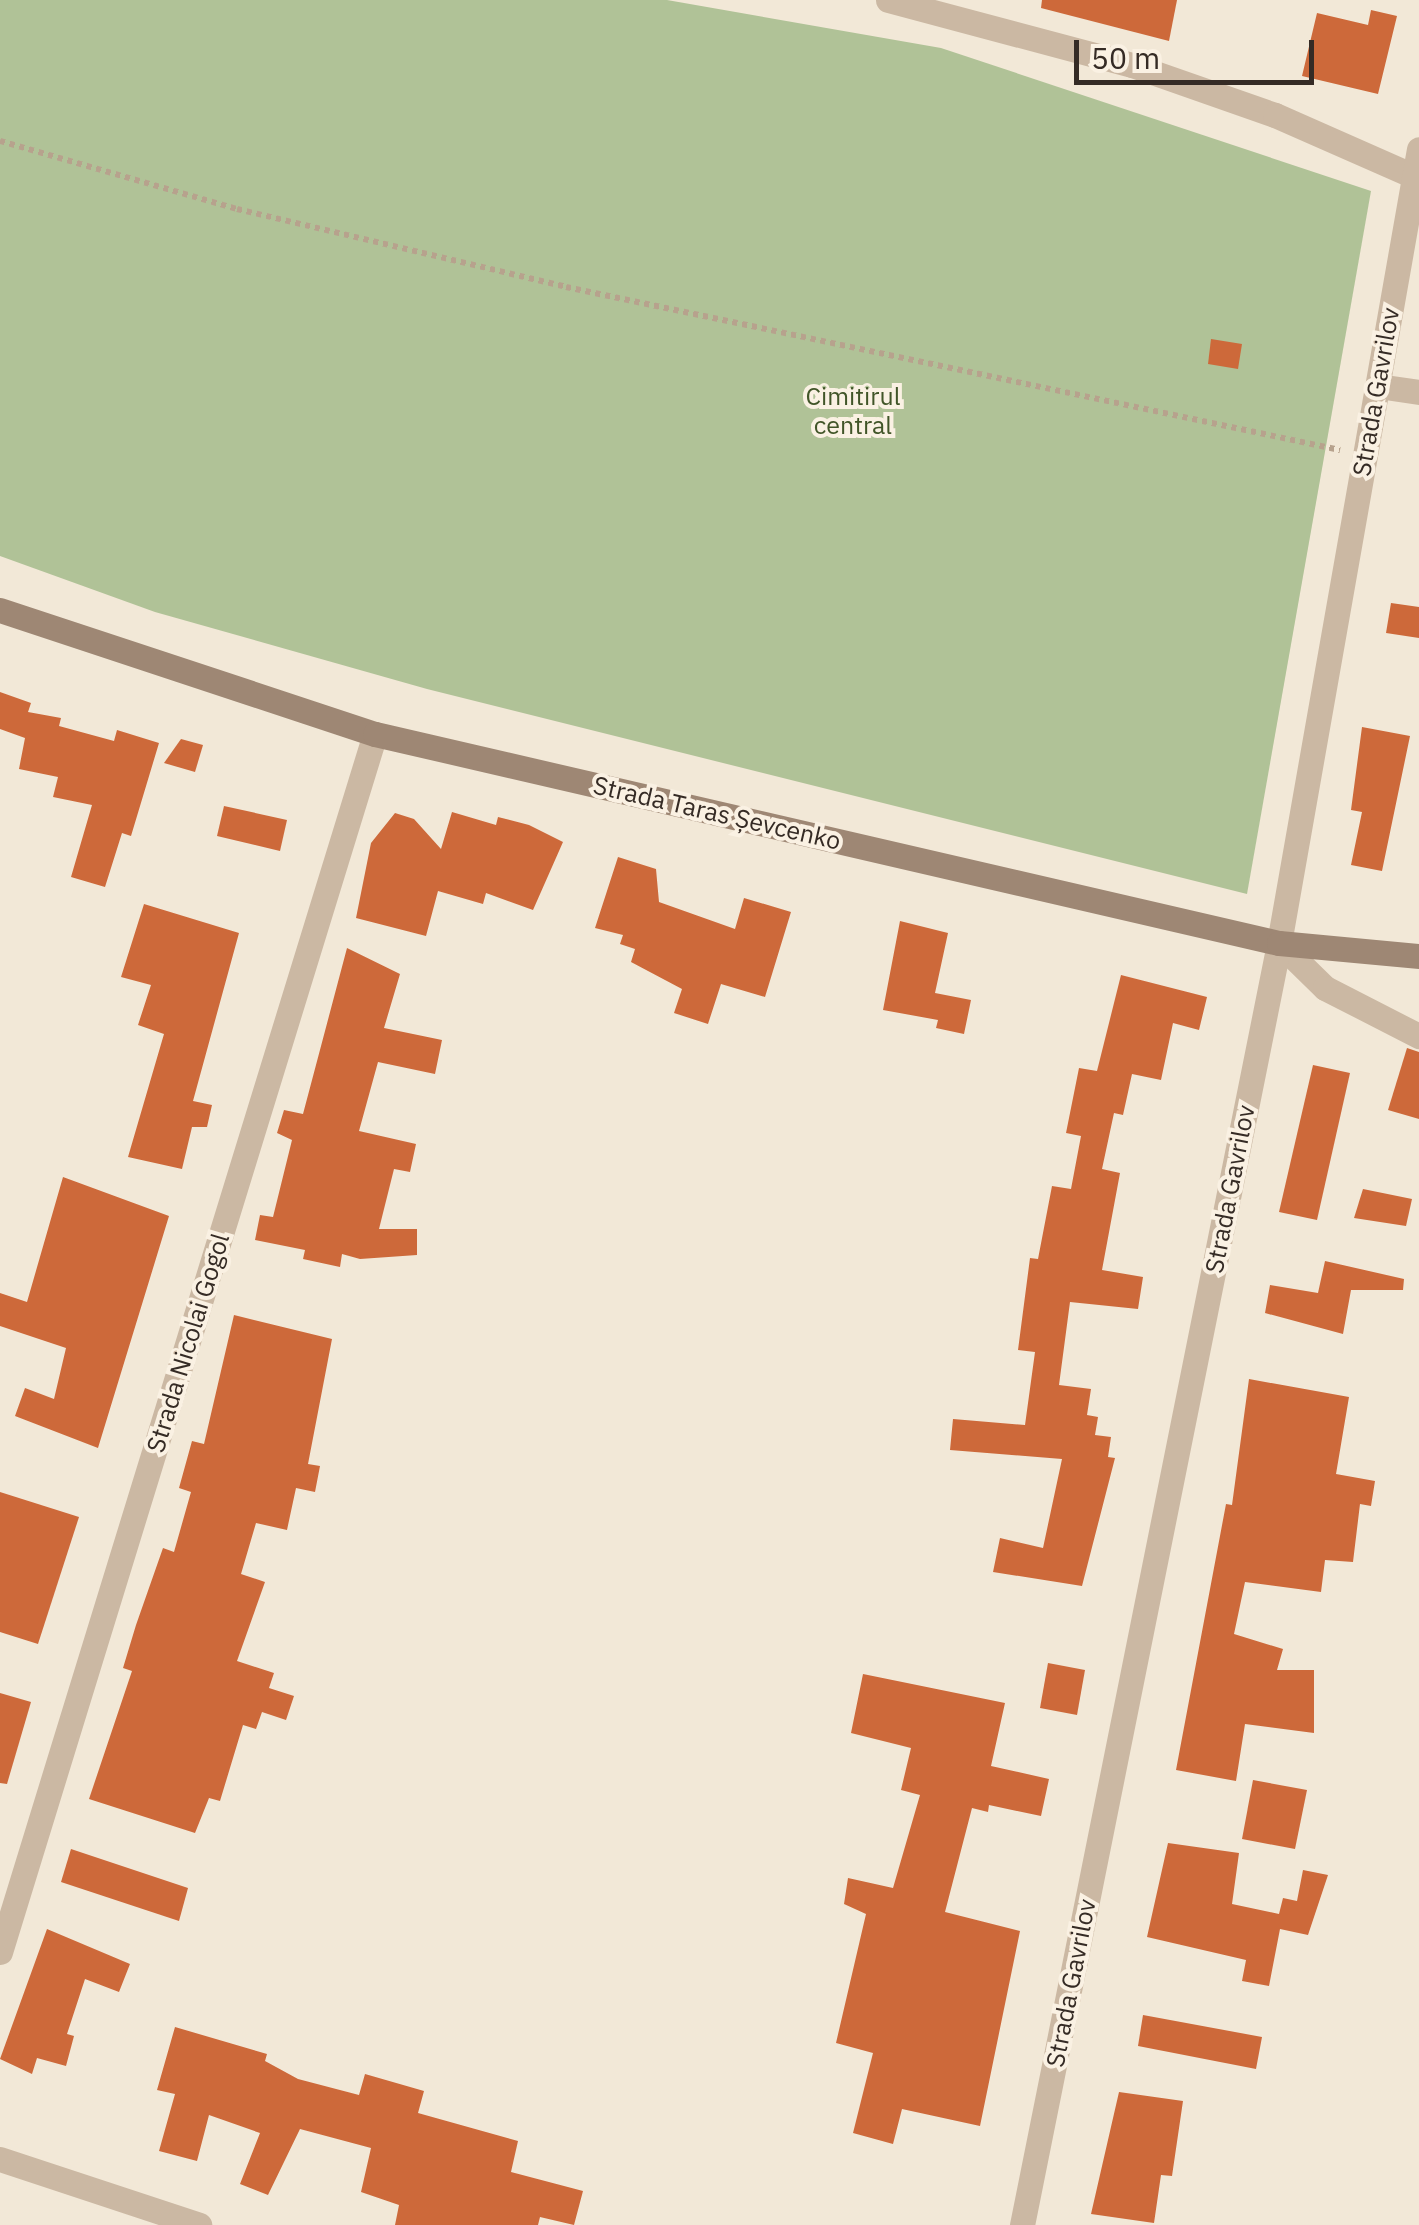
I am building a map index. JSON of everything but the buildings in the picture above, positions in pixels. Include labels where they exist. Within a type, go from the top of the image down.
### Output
[{"type":"main road","name":"Strada Taras Șevcenko","points":[[0,610],[375,734],[1278,943],[1419,956]]},
{"type":"street","points":[[888,0],[1132,65],[1274,115],[1413,176]]},
{"type":"street","name":"Strada Gavrilov","points":[[1022,2225],[1278,943],[1419,149]]},
{"type":"street","points":[[1378,386],[1419,392]]},
{"type":"street","name":"Strada Nicolai Gogol","points":[[0,1952],[375,734]]},
{"type":"street","points":[[1278,943],[1325,988],[1419,1036]]},
{"type":"street","points":[[0,2159],[198,2225]]},
{"type":"path","points":[[0,141],[237,209],[566,287],[1366,456]]},
{"type":"green space","name":"Cimitirul central","points":[[0,0],[667,0],[941,48],[1371,191],[1247,894],[427,689],[155,612],[0,556]]}]
